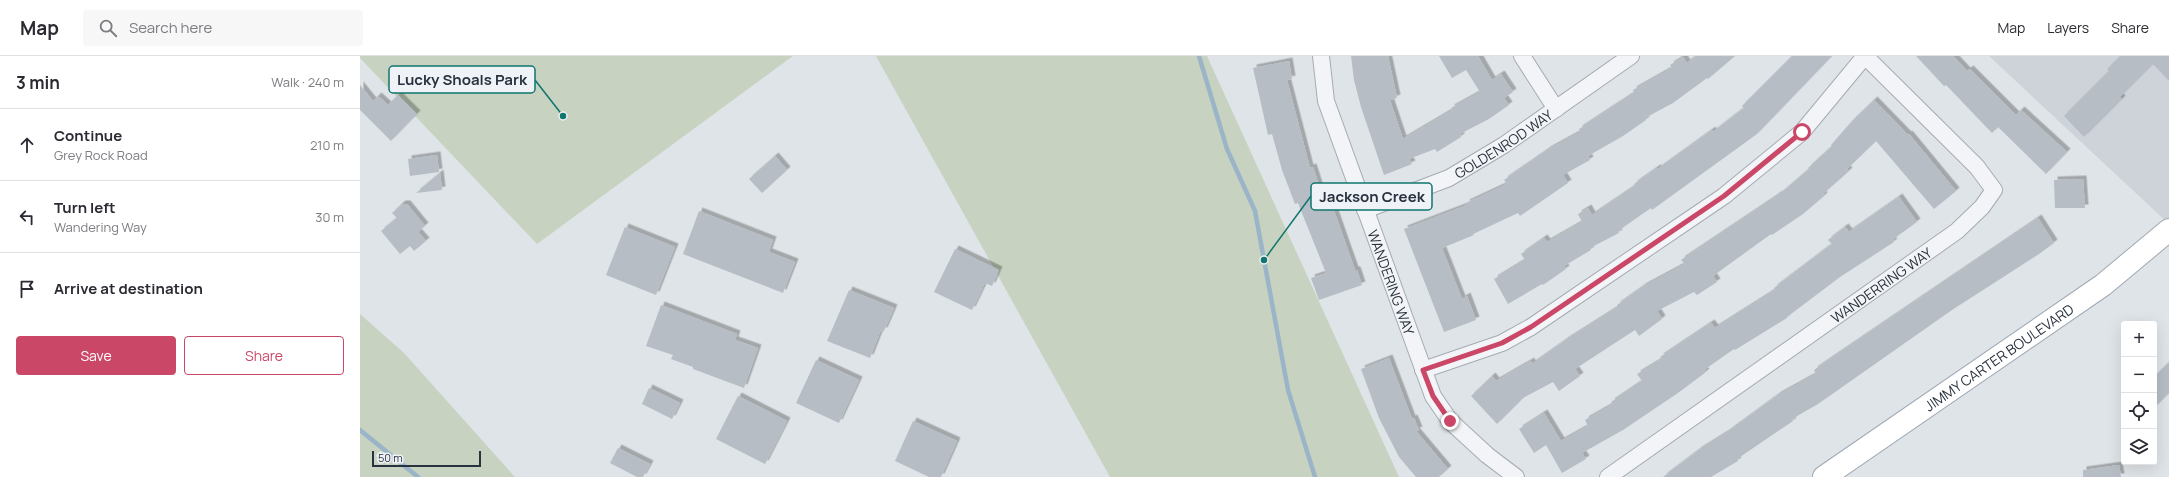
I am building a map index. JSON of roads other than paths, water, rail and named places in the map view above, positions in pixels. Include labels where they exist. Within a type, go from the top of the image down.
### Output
[{"type":"main road","name":"JIMMY CARTER BOULEVARD","points":[[1826,476],[2102,285],[2169,230]]},
{"type":"street","name":"WANDERING WAY","points":[[1321,56],[1326,101],[1433,396],[1450,421],[1487,455],[1516,477]]},
{"type":"street","points":[[1522,56],[1556,108]]},
{"type":"street","name":"GOLDENROD WAY","points":[[1365,210],[1449,178],[1504,145],[1631,56]]},
{"type":"street","points":[[1423,370],[1502,343],[1531,327],[1724,196],[1802,132],[1865,56]]},
{"type":"street","name":"WANDERRING WAY","points":[[1608,477],[1956,232],[1982,207],[1994,190],[1977,167],[1865,56]]},
{"type":"waterway","points":[[1199,56],[1227,149],[1255,211],[1288,390],[1315,477]]},
{"type":"waterway","points":[[360,430],[418,477]]},
{"type":"place","name":"Lucky Shoals Park","points":[[563,116]]},
{"type":"place","name":"Jackson Creek","points":[[1264,260]]}]
